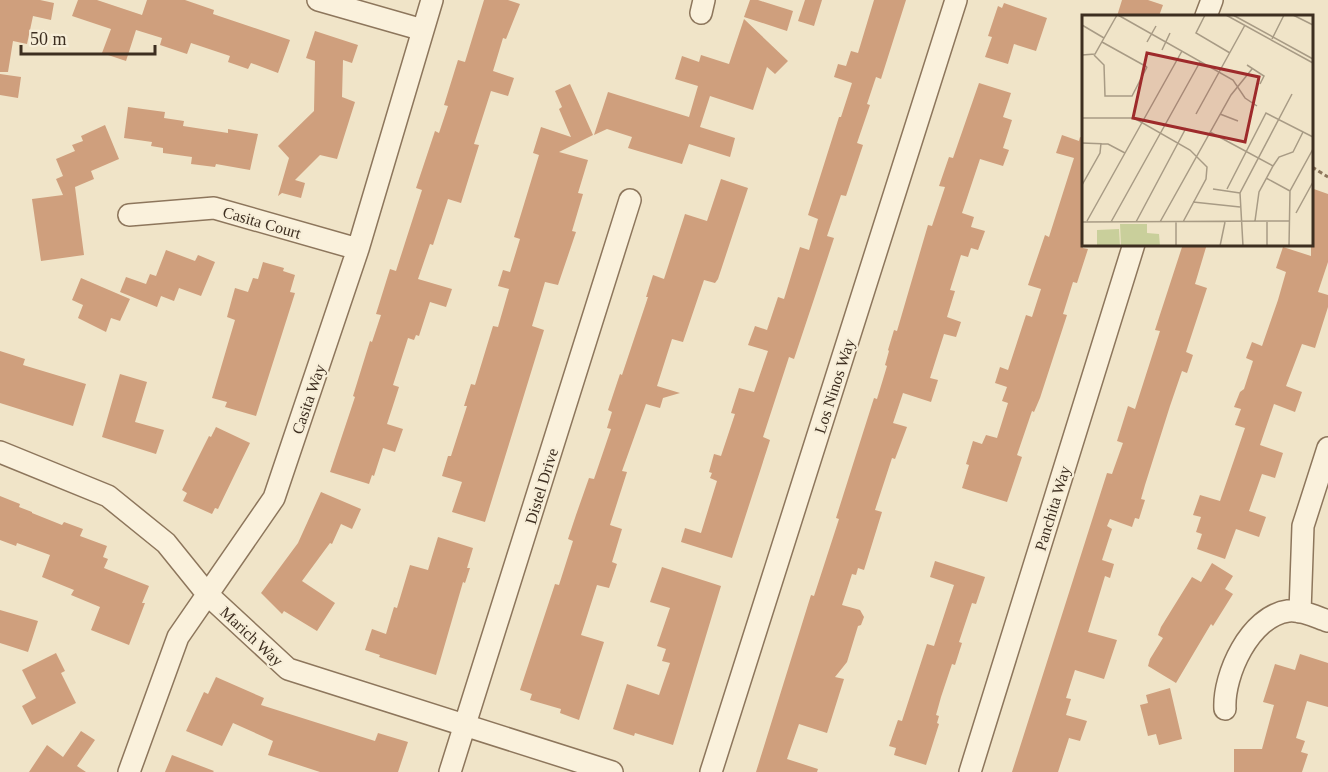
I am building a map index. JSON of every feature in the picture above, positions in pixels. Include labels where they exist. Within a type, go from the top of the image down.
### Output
[{"type":"street","points":[[318,0],[423,30]]},
{"type":"street","name":"Casita Way","points":[[129,772],[178,637],[274,498],[358,249],[432,0]]},
{"type":"street","name":"Los Ninos Way","points":[[711,772],[956,0]]},
{"type":"street","points":[[1206,15],[1212,0]]},
{"type":"street","name":"Distel Drive","points":[[450,772],[630,200]]},
{"type":"street","name":"Casita Court","points":[[129,214],[214,208],[358,249]]},
{"type":"street","name":"Panchita Way","points":[[970,772],[1133,246]]},
{"type":"street","points":[[1300,612],[1303,526],[1328,448]]},
{"type":"street","name":"Marich Way","points":[[0,452],[108,496],[166,543],[208,595],[288,669],[612,772]]},
{"type":"street","points":[[1225,710],[1226,688],[1236,661],[1259,625],[1268,617],[1289,611],[1328,621]]},
{"type":"path","points":[[1313,168],[1328,177]]},
{"type":"building","points":[[0,0],[40,0],[54,3],[51,20],[33,16],[27,44],[13,41],[8,72],[0,72]]},
{"type":"building","points":[[78,0],[97,0],[142,15],[147,0],[185,0],[214,10],[213,14],[290,40],[278,73],[251,63],[248,69],[228,62],[230,56],[191,43],[187,54],[160,45],[162,38],[136,30],[126,61],[102,53],[111,29],[72,16]]},
{"type":"building","points":[[484,0],[508,0],[520,4],[506,39],[503,38],[493,71],[514,78],[508,96],[491,91],[474,144],[479,145],[461,203],[448,199],[433,245],[430,244],[418,279],[452,289],[446,307],[430,302],[419,336],[416,335],[414,340],[408,338],[393,385],[399,387],[387,424],[403,429],[395,452],[383,448],[369,484],[330,472],[355,397],[353,396],[370,341],[372,342],[381,315],[376,314],[390,269],[396,271],[422,190],[416,188],[435,131],[439,133],[448,106],[444,105],[458,60],[465,62]]},
{"type":"building","points":[[750,0],[758,0],[793,11],[787,31],[744,17]]},
{"type":"building","points":[[805,0],[822,0],[814,26],[798,21]]},
{"type":"building","points":[[874,0],[906,0],[881,79],[876,77],[867,104],[870,105],[857,143],[863,145],[846,196],[841,195],[827,236],[834,238],[794,359],[789,357],[763,437],[770,440],[732,558],[681,542],[685,528],[701,533],[717,481],[710,478],[712,473],[709,472],[714,454],[721,456],[735,414],[731,413],[739,388],[754,392],[768,351],[748,345],[755,326],[767,330],[778,297],[784,299],[800,247],[809,250],[818,219],[808,215],[852,83],[834,77],[838,64],[846,66],[851,51],[858,53]]},
{"type":"building","points":[[1122,0],[1148,0],[1163,5],[1159,15],[1117,15]]},
{"type":"building","points":[[1004,3],[1047,18],[1036,51],[1014,44],[1008,64],[985,57],[992,37],[988,36],[998,6],[1002,8]]},
{"type":"building","points":[[744,19],[788,61],[775,74],[767,67],[753,110],[710,96],[700,127],[735,138],[730,157],[689,144],[682,164],[628,148],[632,137],[607,129],[594,135],[608,92],[689,117],[698,86],[675,79],[682,56],[699,62],[701,55],[729,64]]},
{"type":"building","points":[[315,31],[358,45],[352,63],[343,60],[342,97],[355,102],[337,159],[320,155],[295,180],[305,183],[301,198],[282,193],[278,196],[289,158],[278,146],[314,111],[315,61],[306,58]]},
{"type":"building","points":[[0,74],[21,77],[18,98],[0,95]]},
{"type":"building","points":[[979,83],[1011,93],[1003,117],[1012,120],[1003,148],[1009,150],[1003,166],[980,159],[962,213],[974,217],[971,227],[985,231],[978,250],[971,248],[968,257],[961,255],[950,290],[955,291],[947,317],[961,322],[956,337],[944,334],[930,378],[938,380],[931,402],[903,393],[893,423],[907,427],[895,459],[892,458],[875,510],[882,512],[864,570],[858,568],[856,575],[852,574],[842,605],[860,610],[864,617],[861,625],[858,626],[847,662],[835,677],[844,679],[827,733],[799,724],[787,759],[818,769],[817,772],[756,772],[811,595],[814,596],[839,519],[836,518],[874,398],[877,399],[887,366],[885,365],[894,330],[897,331],[928,225],[932,226],[945,187],[939,186],[949,157],[953,158]]},
{"type":"building","points":[[570,84],[593,135],[559,152],[588,160],[578,193],[583,194],[572,231],[576,232],[558,285],[545,282],[532,326],[544,330],[485,522],[452,512],[462,482],[442,476],[467,406],[464,406],[471,384],[475,385],[493,326],[498,327],[509,289],[498,286],[503,270],[510,272],[520,239],[514,237],[539,155],[533,153],[541,127],[571,137],[559,109],[562,107],[555,91]]},
{"type":"building","points":[[128,107],[165,112],[164,118],[184,121],[183,126],[228,133],[228,129],[258,134],[250,170],[216,164],[215,167],[191,164],[192,157],[163,153],[163,148],[151,146],[152,142],[124,138]]},
{"type":"building","points":[[105,125],[119,159],[91,171],[94,179],[75,187],[84,255],[41,261],[32,199],[63,195],[56,179],[63,176],[56,159],[75,151],[72,145],[83,141],[81,136]]},
{"type":"building","points":[[1062,135],[1079,141],[1080,137],[1082,138],[1082,246],[1088,249],[1077,283],[1073,282],[1063,314],[1067,315],[1040,398],[1034,412],[1032,411],[1017,455],[1022,457],[1007,502],[962,488],[973,441],[982,444],[986,435],[997,438],[1008,403],[1002,401],[1007,387],[995,383],[1000,367],[1008,370],[1026,315],[1032,317],[1041,289],[1028,285],[1045,235],[1049,237],[1074,158],[1056,153]]},
{"type":"building","points":[[721,179],[748,188],[718,279],[715,283],[704,280],[683,342],[672,339],[657,386],[680,393],[663,398],[660,408],[646,404],[622,471],[627,472],[610,525],[622,529],[612,562],[617,564],[609,588],[597,585],[581,635],[604,642],[579,720],[560,713],[561,709],[530,700],[532,694],[520,690],[555,584],[559,585],[573,541],[568,539],[576,515],[589,478],[594,479],[611,429],[607,428],[612,412],[608,410],[648,297],[646,297],[653,275],[664,279],[685,214],[707,221]]},
{"type":"building","points":[[1313,189],[1328,194],[1328,262],[1318,292],[1328,295],[1328,307],[1315,348],[1302,344],[1286,386],[1302,392],[1295,412],[1274,404],[1260,445],[1283,453],[1275,478],[1262,474],[1249,511],[1266,517],[1259,537],[1236,529],[1225,559],[1197,549],[1202,534],[1196,532],[1201,517],[1193,515],[1200,495],[1220,501],[1245,428],[1235,425],[1241,409],[1234,407],[1240,392],[1244,389],[1253,361],[1246,358],[1252,342],[1262,346],[1278,300],[1286,272],[1276,268],[1283,247],[1311,256]]},
{"type":"building","points":[[1182,246],[1206,246],[1195,284],[1207,288],[1186,352],[1193,355],[1187,373],[1182,371],[1170,406],[1141,499],[1145,500],[1139,519],[1135,518],[1132,527],[1110,519],[1107,526],[1112,529],[1102,560],[1114,564],[1110,578],[1105,576],[1088,632],[1117,640],[1104,679],[1075,670],[1066,698],[1071,699],[1066,715],[1087,721],[1080,741],[1069,738],[1058,772],[1012,772],[1107,473],[1112,474],[1123,443],[1117,441],[1128,406],[1135,409],[1160,331],[1155,330]]},
{"type":"building","points":[[166,250],[195,261],[198,255],[215,262],[201,296],[179,288],[174,301],[161,296],[157,307],[120,292],[126,277],[146,284],[150,274],[156,276]]},
{"type":"building","points":[[263,262],[284,268],[283,271],[295,275],[290,292],[295,293],[256,416],[225,407],[227,402],[212,398],[235,320],[227,317],[235,288],[248,292],[253,278],[258,279]]},
{"type":"building","points":[[81,278],[130,299],[120,321],[111,318],[106,332],[78,318],[83,305],[72,300]]},
{"type":"building","points":[[0,351],[25,359],[23,365],[86,384],[73,426],[0,403]]},
{"type":"building","points":[[120,374],[147,382],[135,422],[164,430],[156,454],[102,437]]},
{"type":"building","points":[[216,427],[250,443],[218,509],[215,508],[212,514],[183,501],[187,493],[182,490],[209,436],[211,437]]},
{"type":"building","points":[[321,492],[361,509],[352,529],[341,524],[332,544],[330,543],[302,581],[335,603],[317,631],[284,611],[282,614],[261,593],[298,543]]},
{"type":"building","points":[[0,496],[20,504],[19,507],[62,525],[64,522],[83,529],[80,536],[107,546],[103,557],[108,559],[104,568],[149,586],[129,645],[91,630],[100,607],[71,595],[74,590],[42,577],[50,555],[17,543],[16,546],[0,540]]},
{"type":"building","points":[[438,537],[473,548],[467,568],[470,568],[465,583],[463,582],[436,675],[379,657],[380,655],[365,650],[372,629],[386,634],[394,607],[397,608],[410,565],[428,570]]},
{"type":"building","points":[[935,561],[985,577],[976,604],[972,603],[959,642],[962,643],[955,665],[952,664],[941,697],[936,715],[939,716],[937,723],[939,724],[926,765],[894,755],[896,748],[889,746],[898,720],[902,721],[927,644],[934,646],[954,585],[930,577]]},
{"type":"building","points":[[1212,563],[1233,576],[1225,589],[1233,594],[1213,626],[1211,624],[1176,683],[1148,666],[1150,659],[1163,638],[1158,635],[1161,627],[1192,577],[1201,582]]},
{"type":"building","points":[[662,567],[721,586],[673,745],[635,733],[634,736],[613,729],[627,684],[659,695],[670,663],[662,661],[666,649],[657,646],[670,608],[650,602]]},
{"type":"building","points":[[0,610],[38,621],[28,652],[0,643]]},
{"type":"building","points":[[56,653],[65,671],[61,673],[76,703],[32,725],[22,706],[36,698],[22,670]]},
{"type":"building","points":[[1300,654],[1328,663],[1328,707],[1307,701],[1296,738],[1305,741],[1301,752],[1308,754],[1302,772],[1234,772],[1234,749],[1262,749],[1274,705],[1263,702],[1275,664],[1295,670]]},
{"type":"building","points":[[216,677],[264,698],[261,705],[375,741],[378,733],[408,742],[398,772],[320,772],[268,755],[273,741],[233,723],[222,746],[186,731],[204,692],[208,694]]},
{"type":"building","points":[[1170,688],[1182,739],[1159,745],[1156,734],[1148,736],[1140,705],[1148,703],[1146,695]]},
{"type":"building","points":[[81,731],[95,740],[77,766],[86,772],[29,772],[47,745],[63,757]]},
{"type":"building","points":[[172,755],[214,771],[165,772]]}]
